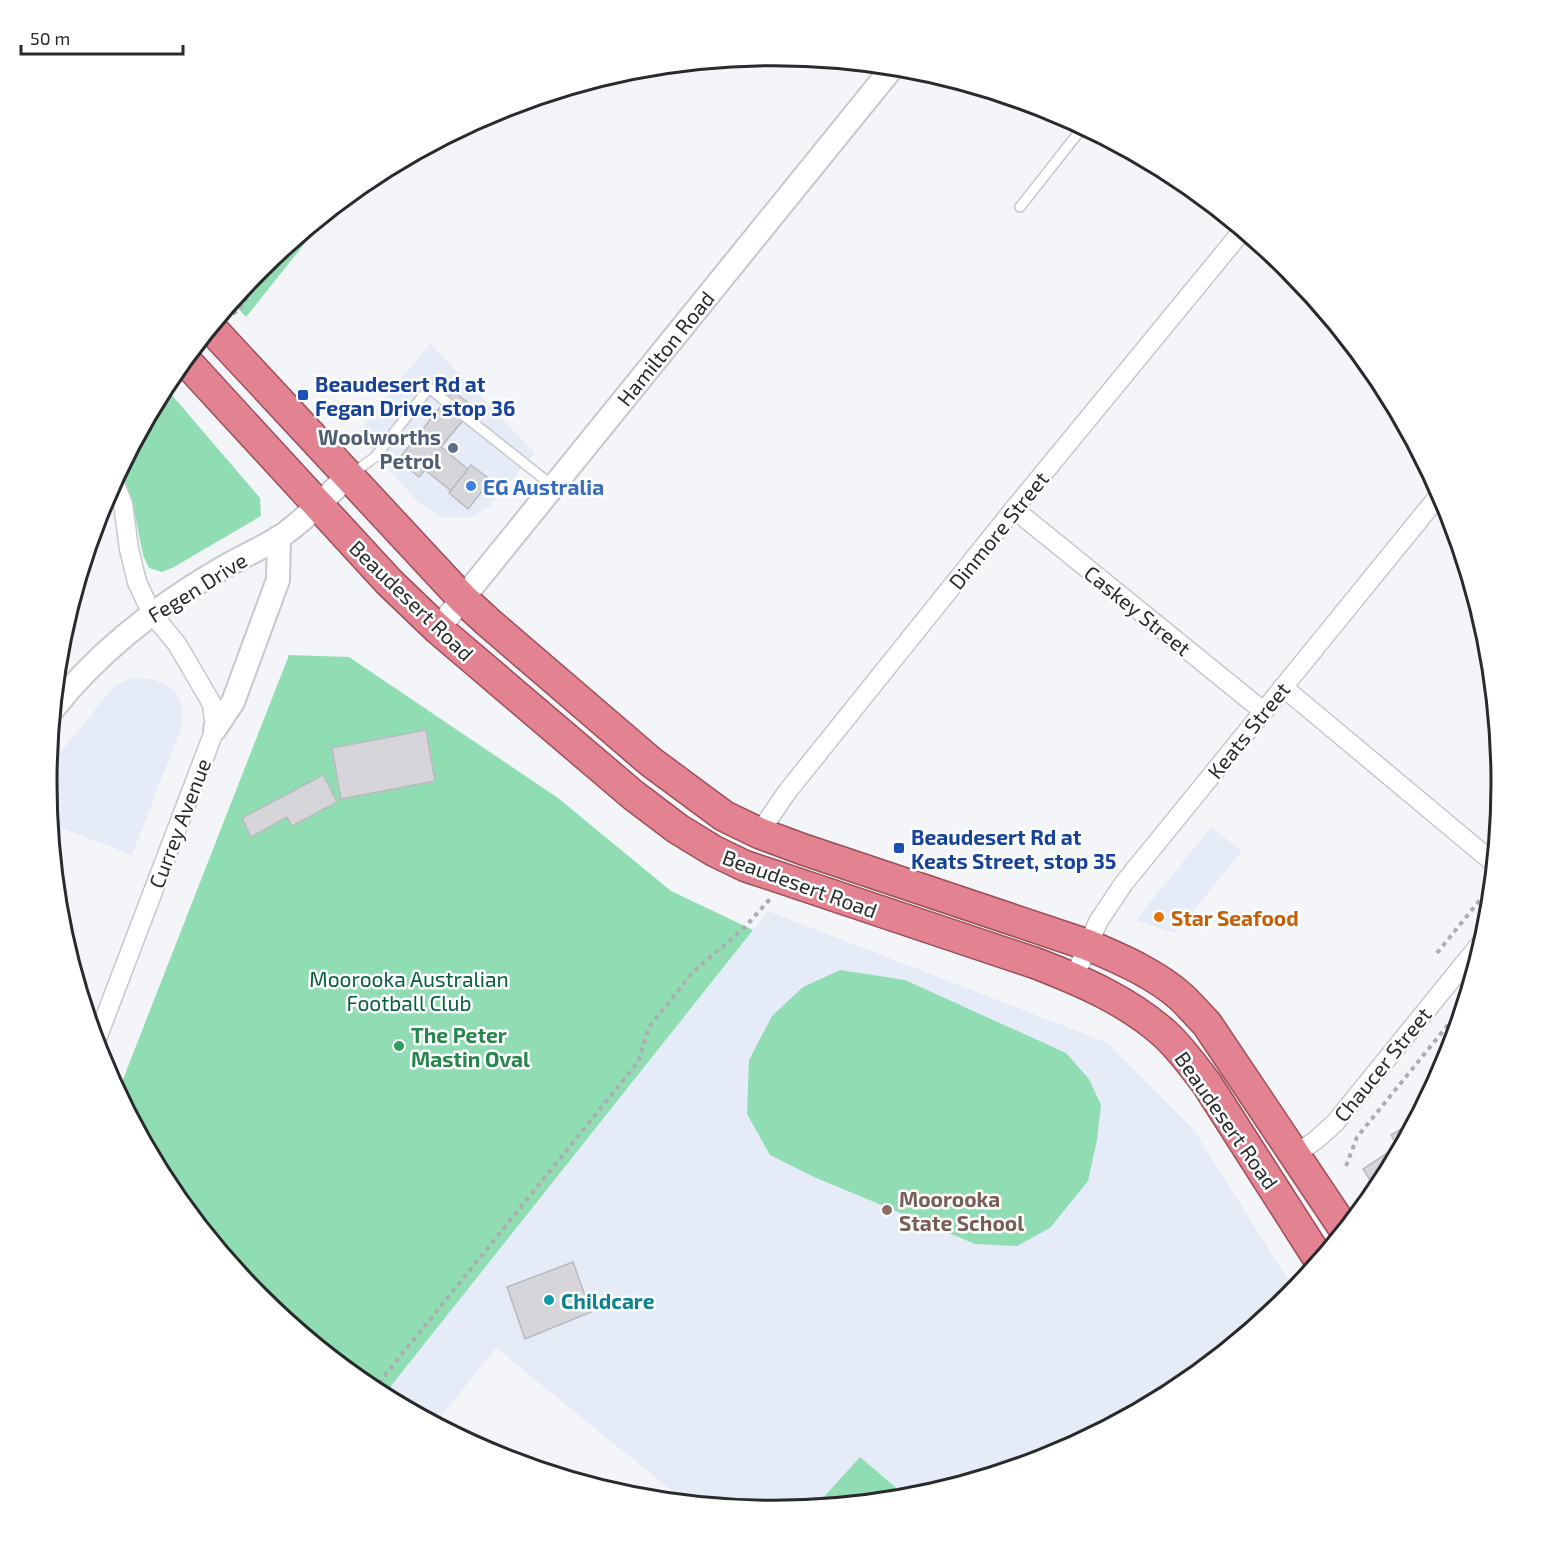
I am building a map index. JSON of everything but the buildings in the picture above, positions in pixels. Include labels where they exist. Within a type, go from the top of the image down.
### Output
[{"type":"highway","name":"Beaudesert Road","points":[[224,324],[348,476],[463,599],[651,762],[724,816],[759,833],[802,849],[1088,945],[1119,958],[1152,976],[1179,996],[1207,1024],[1341,1224]]},
{"type":"highway","name":"Beaudesert Road","points":[[191,367],[388,582],[438,629],[633,795],[678,829],[714,851],[745,866],[1024,959],[1074,978],[1138,1013],[1166,1035],[1188,1058],[1244,1139],[1316,1255]]},
{"type":"street","name":"Hamilton Road","points":[[438,629],[886,75]]},
{"type":"street","name":"Dinmore Street","points":[[759,833],[787,792],[1014,509],[1238,236]]},
{"type":"street","name":"Fegen Drive","points":[[62,699],[125,633],[218,570],[298,524],[348,476]]},
{"type":"street","points":[[119,494],[123,504],[129,549],[137,582],[152,614],[177,644],[212,704],[215,729]]},
{"type":"street","name":"Keats Street","points":[[1074,978],[1102,914],[1124,883],[1434,502]]},
{"type":"street","name":"Caskey Street","points":[[1014,509],[1263,711]]},
{"type":"street","points":[[215,729],[233,702],[278,580],[279,537]]},
{"type":"street","points":[[1283,687],[1488,858]]},
{"type":"street","name":"Currey Avenue","points":[[101,1029],[215,729]]},
{"type":"street","name":"Chaucer Street","points":[[1296,1154],[1335,1123],[1471,955]]},
{"type":"lane","points":[[1020,207],[1078,134]]},
{"type":"lane","points":[[348,476],[375,457],[429,388],[553,486]]},
{"type":"path","points":[[232,314],[239,309],[246,299]]},
{"type":"path","points":[[379,1382],[638,1062],[649,1027],[693,972],[745,927],[789,882]]},
{"type":"path","points":[[1437,953],[1483,896]]},
{"type":"path","points":[[1346,1166],[1357,1137],[1451,1021]]},
{"type":"shaded area","points":[[430,343],[535,453],[489,507],[470,517],[442,517],[420,504],[356,435]]},
{"type":"shaded area","points":[[133,678],[152,679],[168,686],[179,698],[183,711],[182,726],[132,855],[59,827],[58,755],[115,685]]},
{"type":"shaded area","points":[[1211,827],[1242,851],[1175,933],[1136,920]]},
{"type":"shaded area","name":"Moorooka State School","points":[[768,911],[1108,1043],[1194,1130],[1290,1283],[1248,1323],[1211,1353],[1133,1405],[1092,1427],[1005,1463],[960,1477],[868,1495],[774,1501],[676,1494],[496,1348],[440,1418],[389,1388]]},
{"type":"green space","points":[[310,236],[246,317],[237,308],[267,276]]},
{"type":"green space","points":[[172,395],[260,498],[261,516],[162,572],[149,568],[143,555],[132,500],[124,481],[153,425]]},
{"type":"green space","name":"Moorooka Australian Football Club","points":[[289,655],[349,657],[558,798],[671,891],[753,930],[389,1388],[338,1353],[301,1323],[235,1257],[178,1182],[153,1142],[122,1081]]},
{"type":"green space","points":[[840,970],[905,980],[1066,1053],[1089,1079],[1101,1105],[1097,1140],[1088,1181],[1050,1228],[1017,1246],[975,1244],[814,1177],[770,1155],[747,1114],[749,1060],[772,1016],[803,987]]},
{"type":"green space","points":[[860,1457],[898,1490],[868,1495],[822,1499]]},
{"type":"place","name":"Beaudesert Rd at Fegan Drive, stop 36","points":[[303,395]]},
{"type":"place","name":"Woolworths Petrol","points":[[453,448]]},
{"type":"place","name":"EG Australia","points":[[471,486]]},
{"type":"place","name":"Beaudesert Rd at Keats Street, stop 35","points":[[899,848]]},
{"type":"place","name":"Star Seafood","points":[[1159,917]]},
{"type":"place","name":"The Peter Mastin Oval","points":[[399,1046]]},
{"type":"place","name":"Moorooka State School","points":[[887,1210]]},
{"type":"place","name":"Childcare","points":[[549,1300]]}]
